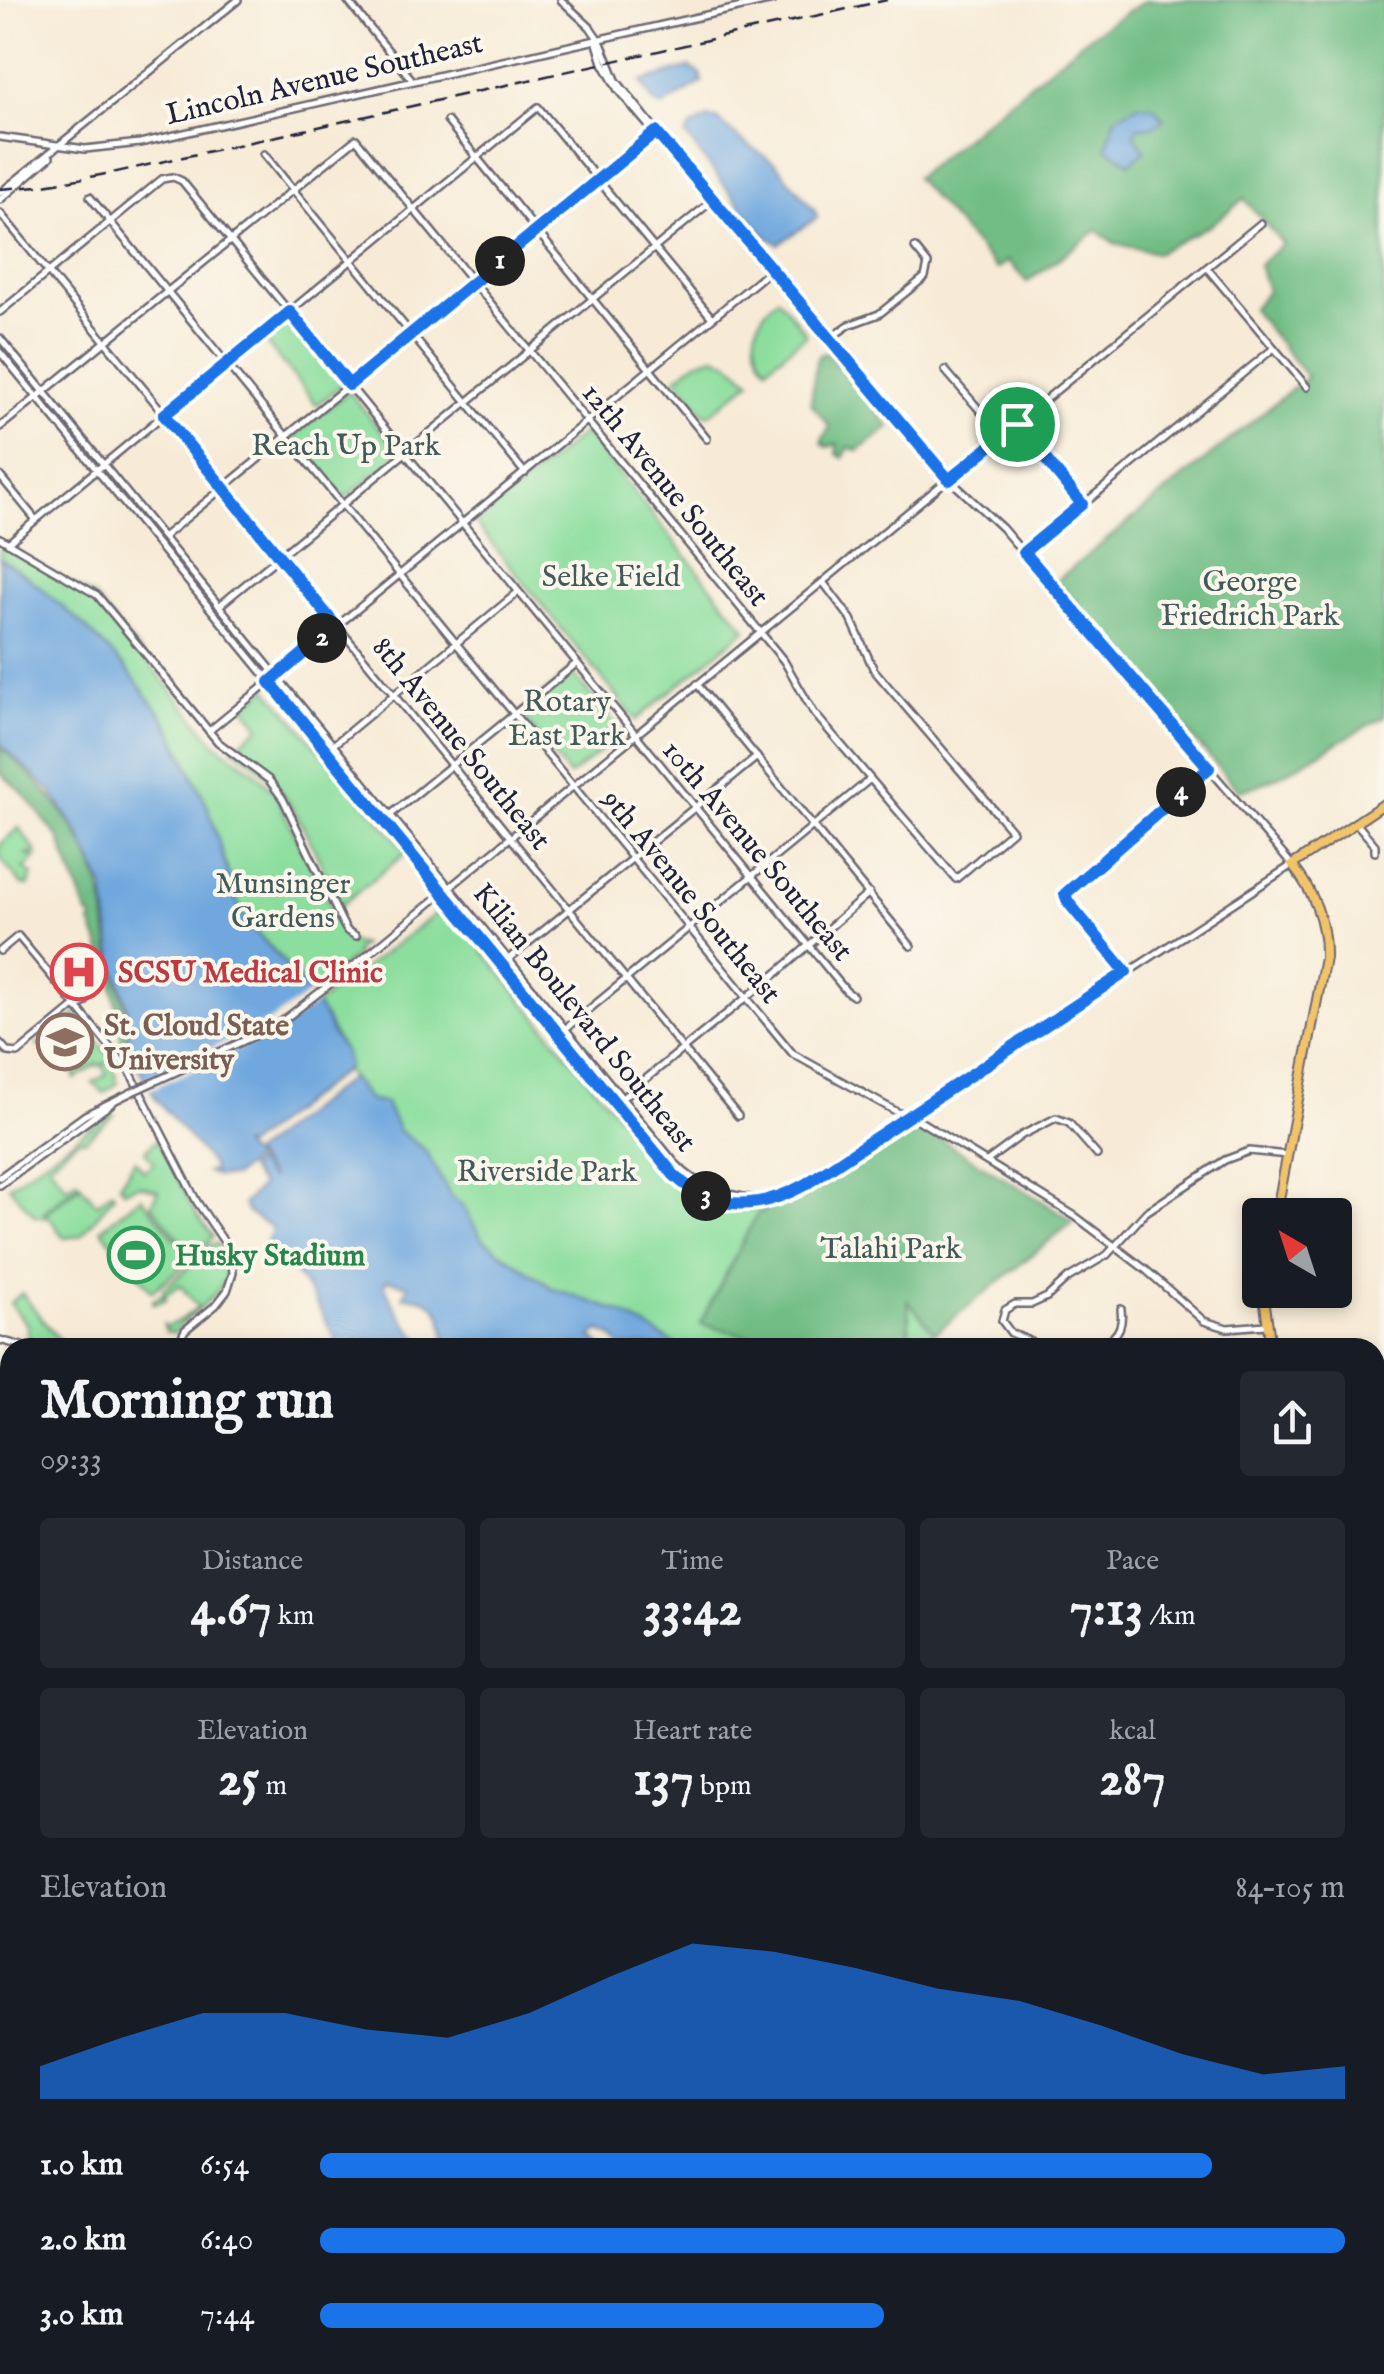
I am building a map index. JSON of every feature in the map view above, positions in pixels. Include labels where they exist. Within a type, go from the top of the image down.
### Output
[{"type":"main road","points":[[1279,1198],[1325,944],[1316,903],[1292,865],[1384,804]]},
{"type":"main road","points":[[1265,1308],[1269,1338]]},
{"type":"street","points":[[0,196],[238,0]]},
{"type":"street","points":[[347,0],[413,82]]},
{"type":"street","points":[[561,0],[590,27],[616,80],[712,200],[949,480],[1024,552],[1292,865],[806,1184],[766,1201]]},
{"type":"street","name":"Lincoln Avenue Southeast","points":[[0,138],[59,148],[102,148],[140,142],[774,0]]},
{"type":"street","points":[[8,543],[538,108],[712,318]]},
{"type":"street","points":[[447,121],[707,439]]},
{"type":"street","points":[[160,540],[656,132]]},
{"type":"street","name":"12th Avenue Southeast","points":[[293,188],[356,139],[789,669],[814,713],[956,880],[1012,831],[874,670],[851,619],[823,582]]},
{"type":"street","points":[[264,154],[525,473]]},
{"type":"street","name":"10th Avenue Southeast","points":[[110,221],[162,180],[173,177],[182,181],[635,736],[853,996]]},
{"type":"street","points":[[0,428],[293,188]]},
{"type":"street","name":"9th Avenue Southeast","points":[[90,197],[797,1056],[987,1161],[1075,1216],[1204,1321],[1227,1328],[1266,1325]]},
{"type":"street","points":[[216,609],[712,200]]},
{"type":"street","name":"8th Avenue Southeast","points":[[0,213],[738,1116]]},
{"type":"street","points":[[0,312],[110,221]]},
{"type":"street","points":[[0,1177],[85,1115],[276,1026],[1261,224]]},
{"type":"street","points":[[830,338],[850,324],[884,310],[925,277],[928,264],[915,248]]},
{"type":"street","points":[[1207,268],[1307,386]]},
{"type":"street","points":[[209,731],[772,270]]},
{"type":"street","name":"Kilian Boulevard Southeast","points":[[0,338],[104,464],[270,682],[666,1166],[690,1188],[730,1205],[766,1201]]},
{"type":"street","points":[[1024,552],[1274,348]]},
{"type":"street","name":"Kilian Boulevard Southeast","points":[[0,352],[160,540]]},
{"type":"street","points":[[945,370],[1002,436]]},
{"type":"street","points":[[1017,424],[1082,504]]},
{"type":"street","points":[[0,476],[36,520]]},
{"type":"street","points":[[0,538],[97,596],[209,731],[279,792],[342,922],[356,936]]},
{"type":"street","points":[[327,750],[518,592]]},
{"type":"street","name":"Kilian Boulevard Southeast","points":[[216,609],[334,744],[690,1178],[722,1194],[766,1201]]},
{"type":"street","points":[[383,820],[577,663]]},
{"type":"street","points":[[697,684],[911,946]]},
{"type":"street","points":[[502,965],[757,757]]},
{"type":"street","points":[[1126,972],[1065,894],[1209,768]]},
{"type":"street","points":[[558,1034],[870,779]]},
{"type":"street","points":[[1356,823],[1375,845],[1375,852]]},
{"type":"street","points":[[616,1103],[869,893]]},
{"type":"street","points":[[0,952],[18,936],[133,1076],[187,1183],[230,1248],[232,1278],[225,1295],[181,1338]]},
{"type":"street","points":[[0,1043],[8,1052],[15,1053],[86,1001]]},
{"type":"street","points":[[0,1185],[122,1097]]},
{"type":"street","points":[[987,1161],[1031,1129],[1056,1118],[1068,1123],[1096,1155]]},
{"type":"street","points":[[1023,1338],[1007,1331],[1002,1321],[1005,1310],[1015,1304],[1032,1304],[1047,1298],[1068,1278],[1102,1259],[1146,1212],[1233,1156],[1256,1151],[1288,1155]]},
{"type":"street","points":[[1110,1338],[1123,1323],[1122,1309]]},
{"type":"green space","name":"George Friedrich Park","points":[[1146,0],[1384,0],[1384,717],[1286,772],[1248,788],[1237,789],[1056,581],[1307,377],[1252,309],[1267,291],[1259,265],[1283,244],[1244,199],[1212,224],[1156,253],[1114,243],[1097,230],[1027,282],[1008,261],[997,269],[915,178],[1089,36]]},
{"type":"green space","points":[[778,298],[805,336],[767,367],[757,349],[756,330],[764,313]]},
{"type":"green space","points":[[289,318],[343,384],[317,405],[263,339]]},
{"type":"green space","points":[[826,353],[890,427],[858,451],[849,447],[843,458],[837,454],[837,444],[823,444],[830,427],[811,403],[816,361]]},
{"type":"green space","points":[[715,356],[729,362],[751,381],[705,414],[676,378],[696,362]]},
{"type":"green space","name":"Reach Up Park","points":[[349,391],[400,454],[344,499],[293,436]]},
{"type":"green space","name":"Selke Field","points":[[585,432],[746,629],[636,720],[475,523]]},
{"type":"green space","name":"Munsinger Gardens","points":[[5,546],[94,597],[217,745],[254,771],[274,792],[344,932],[350,942],[362,945],[355,951],[357,955],[307,995],[283,960],[247,922],[235,896],[208,807],[170,726],[125,667],[79,621],[0,558]]},
{"type":"green space","name":"Rotary East Park","points":[[571,671],[623,734],[569,776],[520,713]]},
{"type":"green space","points":[[267,688],[407,852],[340,906],[285,797],[271,778],[233,748],[260,727],[245,707]]},
{"type":"green space","points":[[0,747],[50,796],[88,854],[103,898],[109,952],[124,1005],[134,1066],[124,1054],[111,976],[91,923],[93,919],[87,913],[59,838],[22,792],[0,773]]},
{"type":"green space","points":[[19,828],[37,853],[25,855],[36,857],[24,868],[33,875],[28,886],[22,885],[0,858],[0,844]]},
{"type":"green space","name":"Riverside Park","points":[[446,906],[660,1167],[693,1195],[725,1208],[756,1209],[788,1200],[819,1185],[911,1122],[1074,1221],[928,1338],[665,1338],[620,1312],[552,1288],[481,1238],[462,1205],[451,1197],[425,1150],[399,1131],[385,1103],[370,1101],[344,1069],[344,1051],[315,1005]]},
{"type":"green space","points":[[75,1013],[110,1057],[118,1083],[104,1093],[93,1083],[107,1074],[103,1066],[106,1062],[75,1079],[73,1058],[64,1061],[45,1044],[37,1044],[70,1017],[72,1051]]},
{"type":"green space","points":[[112,1112],[114,1115],[85,1140],[78,1139],[49,1164],[67,1187],[77,1180],[80,1183],[44,1212],[46,1218],[35,1216],[9,1186]]},
{"type":"green space","name":"Talahi Park","points":[[922,1128],[1074,1221],[935,1333],[908,1301],[910,1338],[757,1338],[700,1324],[757,1214],[799,1196],[899,1130],[909,1136]]},
{"type":"green space","points":[[157,1140],[197,1215],[213,1236],[207,1243],[185,1246],[151,1204],[158,1191],[139,1185],[124,1190],[119,1185],[135,1160],[144,1171],[154,1163],[145,1151]]},
{"type":"green space","points":[[81,1185],[97,1204],[112,1191],[114,1195],[81,1236],[64,1238],[46,1213]]},
{"type":"green space","name":"Husky Stadium","points":[[141,1197],[192,1259],[152,1291],[101,1229]]},
{"type":"green space","points":[[217,1243],[227,1271],[223,1283],[174,1333],[166,1332],[163,1323],[166,1327],[198,1307],[180,1285],[165,1295],[166,1299],[154,1304],[153,1300],[195,1262],[190,1252]]},
{"type":"green space","points":[[22,1293],[58,1338],[27,1338],[28,1326],[10,1303]]},
{"type":"water","points":[[690,67],[701,74],[702,82],[662,107],[654,103],[641,82]]},
{"type":"water","points":[[1138,105],[1154,107],[1164,120],[1154,126],[1138,127],[1134,134],[1145,151],[1130,163],[1106,148],[1116,117]]},
{"type":"water","points":[[708,118],[717,119],[776,164],[817,218],[778,244],[762,233],[686,136],[691,127]]},
{"type":"water","points":[[0,558],[79,621],[125,667],[165,719],[208,807],[235,896],[247,922],[297,977],[344,1051],[348,1066],[345,1070],[242,1146],[254,1160],[233,1177],[207,1172],[213,1170],[212,1165],[156,1099],[134,1059],[128,1038],[127,1005],[113,959],[104,888],[81,837],[51,791],[0,744]]},
{"type":"water","points":[[350,1078],[370,1101],[385,1103],[399,1131],[425,1150],[451,1197],[462,1205],[483,1240],[552,1288],[620,1312],[665,1338],[614,1338],[600,1331],[594,1338],[445,1338],[438,1309],[424,1299],[403,1297],[408,1285],[388,1280],[384,1284],[397,1310],[419,1338],[334,1338],[303,1283],[264,1249],[273,1228],[248,1213],[243,1204],[261,1186],[248,1169],[256,1163],[271,1178],[252,1154]]},
{"type":"pier","points":[[311,992],[319,1002],[280,1030],[147,1091],[140,1081],[268,1022]]},
{"type":"railway","points":[[0,189],[112,173],[887,0]]},
{"type":"place","name":"SCSU Medical Clinic","points":[[79,972]]},
{"type":"place","name":"St. Cloud State University","points":[[65,1042]]},
{"type":"place","name":"Husky Stadium","points":[[136,1255]]},
{"type":"route","points":[[656,132],[949,480],[1017,424],[1082,504],[1024,552],[1209,768],[1065,894],[1126,972],[806,1184],[746,1206],[715,1201],[674,1175],[270,682],[336,626],[164,415],[290,312],[349,385],[656,132]]}]
